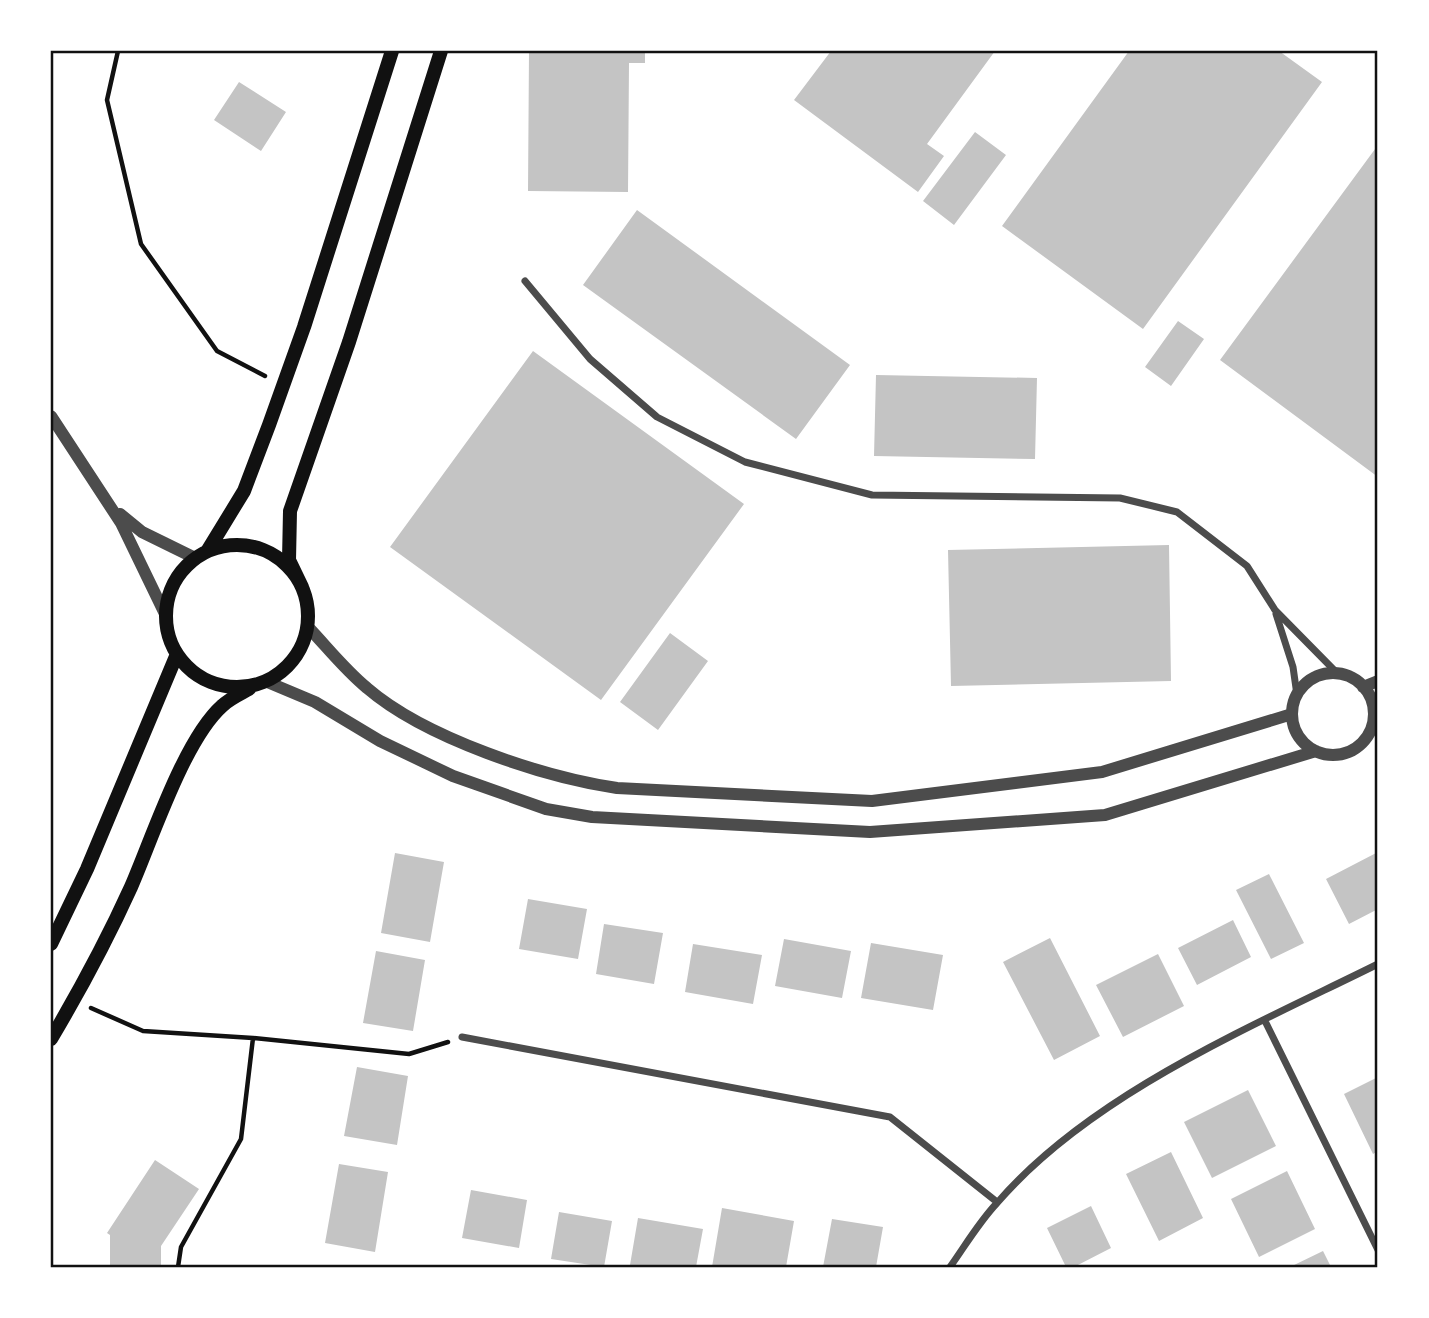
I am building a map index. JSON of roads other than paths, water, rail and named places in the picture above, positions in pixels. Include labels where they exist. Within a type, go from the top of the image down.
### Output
[{"type":"main road","points":[[260,683],[236,688],[202,678],[188,668],[177,654],[168,635],[165,614],[169,593],[180,573],[201,554],[244,491],[283,385],[392,51]]},
{"type":"main road","points":[[51,1039],[74,1000],[130,889],[177,777],[207,723],[222,705],[260,683],[293,659],[303,644],[308,627],[308,606],[289,560],[290,511],[349,342],[441,51]]},
{"type":"main road","points":[[201,554],[229,544],[252,545],[273,554],[290,568],[302,587]]},
{"type":"main road","points":[[51,944],[87,869],[177,654]]},
{"type":"street","points":[[525,281],[590,359],[657,417],[745,462],[872,495],[1120,498],[1177,512],[1247,566],[1275,610],[1338,674],[1363,687],[1372,702],[1376,718],[1365,740],[1357,747],[1337,755],[1316,751],[1298,737],[1292,715],[1297,695],[1293,667],[1275,610]]},
{"type":"street","points":[[51,416],[137,550],[165,614]]},
{"type":"street","points":[[111,507],[142,533],[201,554]]},
{"type":"street","points":[[308,627],[368,689],[419,722],[468,744],[578,782],[617,788],[872,800],[1102,772],[1292,715]]},
{"type":"street","points":[[1297,695],[1303,687],[1319,676],[1338,674]]},
{"type":"street","points":[[1363,687],[1378,681]]},
{"type":"street","points":[[260,683],[315,702],[380,741],[453,776],[546,809],[592,817],[870,832],[1105,815],[1316,751]]},
{"type":"street","points":[[950,1267],[997,1202],[1053,1150],[1132,1091],[1378,964]]},
{"type":"street","points":[[1265,1021],[1378,1250]]},
{"type":"street","points":[[462,1037],[890,1117],[997,1202]]}]
